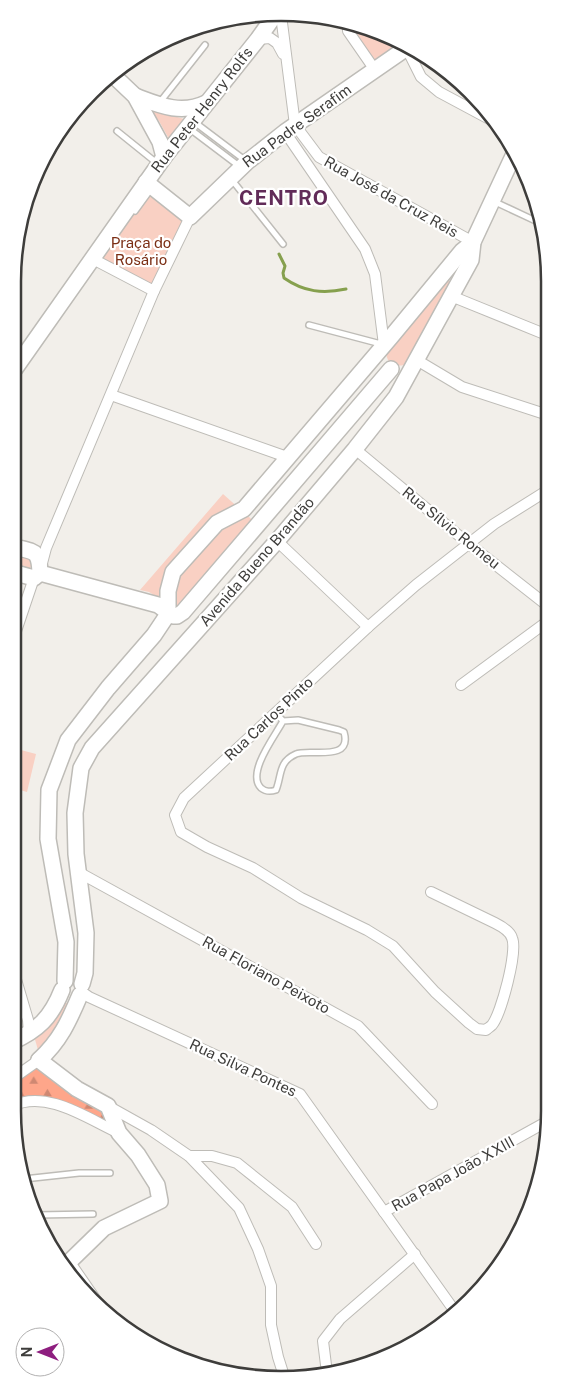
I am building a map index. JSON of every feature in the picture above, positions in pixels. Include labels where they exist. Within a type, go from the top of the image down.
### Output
[{"type":"street","points":[[282,21],[290,129],[371,261],[375,274],[384,345],[382,350],[384,361],[391,369],[402,370],[414,362],[462,388],[541,413]]},
{"type":"street","name":"Rua Peter Henry Rolfs","points":[[21,361],[98,259],[149,184],[161,161],[270,22]]},
{"type":"street","points":[[348,30],[375,70]]},
{"type":"street","points":[[258,39],[274,40],[286,59]]},
{"type":"street","name":"Rua Padre Serafim","points":[[190,217],[239,169],[290,129],[402,51]]},
{"type":"street","points":[[411,56],[420,77],[439,92],[479,113]]},
{"type":"street","points":[[118,79],[135,96],[160,142],[161,161]]},
{"type":"street","points":[[135,96],[159,105],[187,110],[207,102]]},
{"type":"street","name":"Rua José da Cruz Reis","points":[[290,129],[319,157],[472,242]]},
{"type":"street","name":"Avenida Bueno Brandão","points":[[38,1060],[52,1048],[68,1024],[81,990],[85,973],[86,933],[80,873],[76,854],[75,813],[81,768],[92,748],[277,541],[355,449],[396,397],[470,260],[472,242],[511,160]]},
{"type":"street","points":[[21,619],[46,548],[154,291],[190,217],[149,184]]},
{"type":"street","points":[[21,1038],[29,1034],[48,1018],[63,986],[66,942],[48,839],[49,790],[68,740],[108,688],[154,635],[168,614],[168,590],[173,572],[217,523],[244,508],[462,251],[472,242]]},
{"type":"street","points":[[98,259],[154,291]]},
{"type":"street","points":[[442,276],[451,275],[454,278],[453,292],[541,332]]},
{"type":"street","points":[[21,573],[37,575],[158,605],[168,614],[177,616],[183,612],[391,369]]},
{"type":"street","points":[[111,394],[287,457]]},
{"type":"street","name":"Rua Sílvio Romeu","points":[[355,449],[469,544],[541,601]]},
{"type":"street","name":"Rua Carlos Pinto","points":[[431,892],[495,923],[512,936],[515,947],[512,966],[497,1014],[492,1024],[486,1030],[477,1030],[435,992],[393,946],[367,930],[301,898],[253,868],[207,847],[181,832],[175,815],[184,798],[280,717],[368,627],[416,585],[494,524],[541,494]]},
{"type":"street","points":[[277,541],[368,627]]},
{"type":"street","points":[[21,549],[37,554],[39,558],[37,575]]},
{"type":"street","points":[[461,685],[541,626]]},
{"type":"street","name":"Rua Floriano Peixoto","points":[[80,873],[358,1026],[432,1104]]},
{"type":"street","points":[[63,986],[74,978],[81,990]]},
{"type":"street","name":"Rua Silva Pontes","points":[[81,990],[98,1001],[300,1094],[452,1306]]},
{"type":"street","points":[[21,996],[28,1020],[29,1034],[38,1060],[77,1089],[151,1130],[188,1156],[239,1208],[258,1249],[271,1286],[271,1325],[282,1371]]},
{"type":"street","points":[[21,1072],[38,1060]]},
{"type":"street","points":[[21,1103],[26,1101],[49,1102],[119,1133]]},
{"type":"street","points":[[69,1261],[104,1228],[160,1201],[157,1185],[138,1155],[119,1133],[108,1106]]},
{"type":"street","name":"Rua Papa João XXIII","points":[[384,1212],[540,1124]]},
{"type":"street","points":[[188,1156],[212,1156],[237,1163],[292,1207],[316,1244]]},
{"type":"street","points":[[326,1366],[323,1341],[340,1319],[415,1254]]},
{"type":"lane","points":[[159,105],[205,45]]},
{"type":"lane","points":[[190,124],[239,169],[283,244]]},
{"type":"lane","points":[[117,131],[161,161]]},
{"type":"lane","points":[[131,217],[149,184]]},
{"type":"lane","points":[[492,200],[533,220]]},
{"type":"lane","points":[[309,325],[384,345]]},
{"type":"lane","points":[[280,717],[339,730],[344,732],[345,738],[342,746],[326,754],[308,751],[296,754],[280,768],[276,790],[271,792],[264,791],[258,785],[256,776],[258,766],[280,717]]},
{"type":"lane","points":[[30,1178],[79,1173],[110,1173]]},
{"type":"lane","points":[[43,1215],[93,1214]]},
{"type":"green space","points":[[355,32],[397,48],[375,63]]},
{"type":"green space","points":[[137,97],[160,112],[184,119],[169,139],[159,121]]},
{"type":"green space","name":"Praça do Rosário","points":[[152,187],[188,217],[153,289],[98,262]]},
{"type":"green space","points":[[448,280],[450,281],[448,287],[410,360],[404,365],[397,366],[392,364],[386,354]]},
{"type":"green space","points":[[223,494],[258,525],[182,612],[149,592],[140,590]]},
{"type":"green space","points":[[21,555],[30,559],[31,566],[29,570],[21,569]]},
{"type":"green space","points":[[21,750],[36,754],[27,792],[21,790]]},
{"type":"green space","points":[[60,999],[73,1007],[40,1057],[34,1036]]},
{"type":"green space","points":[[37,1064],[103,1110],[106,1124],[50,1100],[21,1103],[21,1077]]},
{"type":"waterway","points":[[279,254],[285,266],[284,278],[291,283],[314,291],[346,289]]},
{"type":"district","name":"CENTRO","points":[[284,198]]}]
